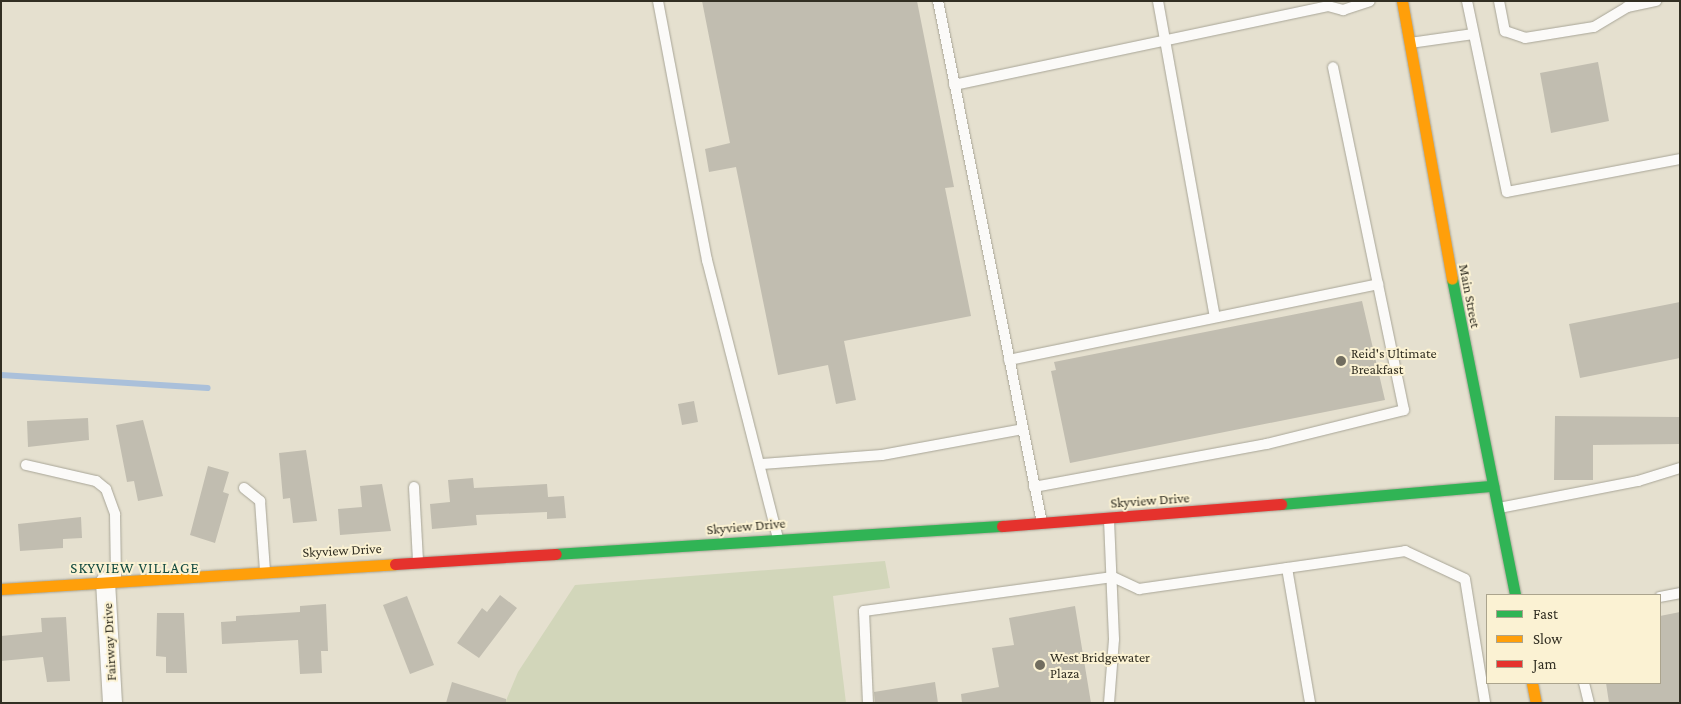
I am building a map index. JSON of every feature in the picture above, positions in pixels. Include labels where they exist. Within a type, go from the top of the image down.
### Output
[{"type":"street","name":"Main Street","points":[[1402,1],[1515,594]]},
{"type":"street","name":"Skyview Drive","points":[[1,589],[265,570],[778,538],[1042,524],[1493,486]]},
{"type":"street","name":"Fairway Drive","points":[[111,581],[112,703]]},
{"type":"street","points":[[1532,684],[1536,703]]},
{"type":"lane","points":[[658,1],[707,260],[762,464],[778,538]]},
{"type":"lane","points":[[938,1],[1042,524]]},
{"type":"lane","points":[[1158,1],[1215,317]]},
{"type":"lane","points":[[954,85],[1165,42],[1331,4],[1344,10],[1370,1]]},
{"type":"lane","points":[[1467,1],[1507,192],[1680,159]]},
{"type":"lane","points":[[1499,1],[1505,31],[1524,38],[1594,27],[1627,7],[1656,1]]},
{"type":"lane","points":[[1409,43],[1473,34]]},
{"type":"lane","points":[[1034,487],[1267,444],[1404,410],[1333,66]]},
{"type":"lane","points":[[1009,360],[1378,284]]},
{"type":"lane","points":[[762,464],[882,455],[1023,429]]},
{"type":"lane","points":[[26,465],[96,481],[106,489],[115,514],[111,581]]},
{"type":"lane","points":[[1498,508],[1638,481],[1680,468]]},
{"type":"lane","points":[[414,487],[418,561]]},
{"type":"lane","points":[[244,488],[260,501],[265,570]]},
{"type":"lane","points":[[1109,518],[1113,577],[1109,703]]},
{"type":"lane","points":[[868,703],[864,611],[1113,577],[1139,589],[1405,551],[1465,579],[1485,703]]},
{"type":"lane","points":[[1287,568],[1310,703]]},
{"type":"lane","points":[[1661,597],[1680,593]]},
{"type":"lane","points":[[1584,684],[1589,703]]},
{"type":"green space","points":[[885,561],[890,588],[833,596],[846,703],[505,703],[518,672],[575,585]]},
{"type":"building","points":[[702,1],[917,1],[954,187],[945,188],[971,316],[844,341],[856,400],[836,404],[828,365],[778,375],[736,167],[709,172],[705,149],[730,143]]},
{"type":"building","points":[[1598,62],[1609,121],[1551,133],[1540,73]]},
{"type":"building","points":[[1362,301],[1385,400],[1070,463],[1051,371],[1056,370],[1054,362]]},
{"type":"building","points":[[1680,302],[1680,358],[1580,378],[1569,324]]},
{"type":"building","points":[[694,401],[698,422],[682,425],[678,404]]},
{"type":"building","points":[[1555,416],[1680,417],[1680,444],[1593,445],[1593,480],[1554,480]]},
{"type":"building","points":[[88,418],[89,440],[28,447],[27,421]]},
{"type":"building","points":[[143,420],[163,496],[138,501],[134,481],[127,482],[116,425]]},
{"type":"building","points":[[306,450],[317,521],[293,523],[290,498],[283,499],[279,453]]},
{"type":"building","points":[[208,466],[229,472],[223,492],[229,494],[215,543],[190,535]]},
{"type":"building","points":[[473,478],[474,488],[547,484],[548,497],[564,496],[566,518],[547,519],[547,512],[476,515],[477,525],[432,529],[430,504],[450,502],[448,480]]},
{"type":"building","points":[[382,484],[391,531],[340,535],[338,509],[362,507],[360,486]]},
{"type":"building","points":[[81,517],[82,538],[63,539],[63,548],[20,551],[18,524]]},
{"type":"building","points":[[500,595],[517,608],[479,658],[457,643],[482,608],[487,612]]},
{"type":"building","points":[[407,596],[434,665],[410,674],[383,605]]},
{"type":"building","points":[[326,604],[328,651],[321,651],[322,673],[300,674],[298,640],[222,644],[221,622],[236,621],[236,616],[300,612],[300,606]]},
{"type":"building","name":"West Bridgewater Plaza","points":[[1075,606],[1091,703],[962,703],[961,694],[999,687],[992,648],[1014,645],[1009,618]]},
{"type":"building","points":[[1680,612],[1680,703],[1609,703],[1606,684],[1661,684],[1661,616]]},
{"type":"building","points":[[157,613],[184,613],[187,673],[166,673],[166,657],[156,656]]},
{"type":"building","points":[[66,617],[70,681],[47,682],[43,657],[1,661],[1,636],[42,632],[41,618]]},
{"type":"building","points":[[452,682],[506,699],[506,703],[446,703]]},
{"type":"building","points":[[935,682],[938,703],[875,703],[874,692]]},
{"type":"waterway","points":[[1,375],[208,388]]},
{"type":"traffic: fast","points":[[1452,279],[1515,594]]},
{"type":"traffic: fast","points":[[1281,504],[1493,486]]},
{"type":"traffic: fast","points":[[556,554],[1002,526]]},
{"type":"traffic: slow","points":[[1402,1],[1452,279]]},
{"type":"traffic: slow","points":[[1,589],[395,564]]},
{"type":"traffic: slow","points":[[1532,684],[1536,703]]},
{"type":"traffic: jam","points":[[1002,526],[1281,504]]},
{"type":"traffic: jam","points":[[395,564],[556,554]]},
{"type":"place","name":"Reid's Ultimate Breakfast","points":[[1341,361]]},
{"type":"place","name":"West Bridgewater Plaza","points":[[1040,665]]},
{"type":"district","name":"SKYVIEW VILLAGE","points":[[135,569]]}]
